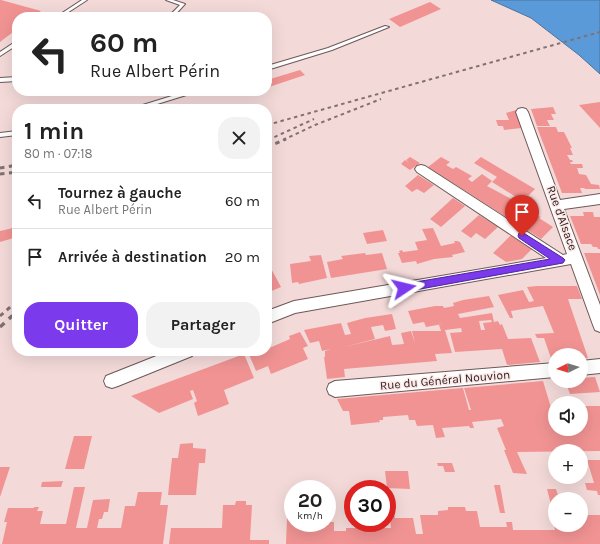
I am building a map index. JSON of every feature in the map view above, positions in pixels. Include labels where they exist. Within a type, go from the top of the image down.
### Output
[{"type":"street","name":"Rue d'Alsace","points":[[522,112],[600,325]]},
{"type":"street","points":[[421,169],[560,260]]},
{"type":"street","points":[[557,205],[600,199]]},
{"type":"street","points":[[272,316],[294,308],[576,258]]},
{"type":"street","points":[[112,381],[174,356]]},
{"type":"street","points":[[588,367],[600,366]]},
{"type":"street","name":"Rue du Général Nouvion","points":[[335,389],[548,371]]},
{"type":"lane","points":[[66,12],[85,0]]},
{"type":"lane","points":[[168,0],[183,4],[175,12]]},
{"type":"lane","points":[[272,66],[330,49],[387,27]]},
{"type":"lane","points":[[0,54],[12,46]]},
{"type":"lane","points":[[0,80],[12,79]]},
{"type":"lane","points":[[152,104],[178,96]]},
{"type":"lane","points":[[0,135],[12,134]]},
{"type":"water","points":[[491,0],[600,0],[600,74],[579,55],[531,18]]},
{"type":"building","points":[[0,0],[41,11],[12,12],[12,33],[0,42]]},
{"type":"building","points":[[430,2],[441,9],[400,27],[389,19]]},
{"type":"building","points":[[300,70],[305,75],[272,86],[272,78]]},
{"type":"building","points":[[600,102],[600,128],[579,105]]},
{"type":"building","points":[[553,107],[556,114],[551,114],[554,120],[547,120],[550,126],[537,126],[531,109]]},
{"type":"building","points":[[516,110],[522,128],[504,130],[503,126],[498,126],[496,120],[509,120],[506,113]]},
{"type":"building","points":[[537,127],[556,127],[558,132],[564,132],[572,148],[570,148],[573,155],[567,155],[573,162],[570,162],[571,164],[582,164],[583,168],[577,168],[579,174],[586,175],[591,184],[599,185],[600,189],[580,188],[582,193],[562,193]]},
{"type":"building","points":[[410,157],[420,163],[410,170],[401,164],[405,160],[409,163],[406,160]]},
{"type":"building","points":[[441,157],[450,162],[446,165],[453,169],[456,167],[472,176],[468,179],[472,182],[482,174],[492,181],[487,186],[528,208],[514,222],[428,167]]},
{"type":"building","points":[[481,157],[535,189],[521,200],[492,182],[497,177],[474,163]]},
{"type":"building","points":[[418,175],[434,185],[424,193],[417,189],[412,192],[405,186]]},
{"type":"building","points":[[453,198],[465,206],[441,227],[430,219]]},
{"type":"building","points":[[583,212],[593,212],[594,217],[600,217],[600,249],[593,247],[591,244],[581,244],[570,216],[584,216]]},
{"type":"building","points":[[533,214],[541,217],[539,218],[553,227],[541,239],[521,226]]},
{"type":"building","points":[[479,215],[498,227],[485,239],[476,233],[471,238],[461,231]]},
{"type":"building","points":[[12,228],[12,238],[0,242],[0,231]]},
{"type":"building","points":[[433,228],[441,246],[455,243],[454,241],[457,241],[460,242],[465,252],[452,255],[453,257],[434,259],[417,264],[416,261],[402,263],[398,253],[400,253],[399,251],[402,250],[403,252],[418,250],[415,242],[427,240],[422,229]]},
{"type":"building","points":[[383,230],[387,241],[367,244],[363,233]]},
{"type":"building","points":[[511,235],[532,249],[522,259],[506,262],[493,253]]},
{"type":"building","points":[[365,253],[366,255],[382,253],[387,269],[331,278],[327,262],[343,259],[341,256]]},
{"type":"building","points":[[584,253],[600,253],[600,295],[597,287]]},
{"type":"building","points":[[321,255],[327,278],[299,284],[298,282],[292,283],[290,264],[311,261],[309,256]]},
{"type":"building","points":[[272,270],[281,287],[272,291]]},
{"type":"building","points":[[577,286],[582,299],[568,299],[585,348],[548,348],[548,350],[544,338],[537,338],[535,334],[554,333],[543,306],[511,311],[513,318],[510,318],[498,295],[523,290],[529,302],[534,301],[527,287]]},
{"type":"building","points":[[489,296],[494,307],[458,314],[460,318],[492,313],[494,322],[498,321],[500,325],[502,324],[508,339],[531,338],[540,362],[507,365],[502,349],[455,352],[450,333],[462,332],[461,328],[445,330],[452,353],[435,354],[437,361],[344,369],[345,377],[327,379],[324,357],[325,351],[331,349],[322,351],[319,341],[310,343],[304,330],[341,323],[345,335],[351,334],[347,323],[365,318],[392,314],[396,329],[385,331],[383,325],[371,327],[375,339],[344,347],[390,336],[392,345],[404,344],[401,333],[411,331],[415,343],[412,331],[441,331],[439,325],[443,324],[426,327],[424,322],[413,324],[408,311],[435,306],[443,306],[444,308],[454,306],[453,303]],"holes":[[[491,320],[492,322],[483,323],[485,330],[481,330],[479,321]]]},
{"type":"building","points":[[300,332],[308,346],[303,348],[308,359],[271,374],[268,366],[256,371],[250,356],[272,356],[272,347],[290,339],[289,336]]},
{"type":"building","points":[[239,356],[245,356],[254,378],[224,390],[229,404],[198,416],[194,403],[197,401],[193,390],[190,391],[193,399],[159,413],[131,396]]},
{"type":"building","points":[[595,377],[600,392],[570,394],[568,388],[588,388],[588,378]]},
{"type":"building","points":[[543,381],[548,398],[548,436],[588,436],[588,406],[600,406],[600,451],[588,451],[588,444],[548,444],[548,452],[517,452],[527,474],[513,473],[497,428],[504,426],[501,419],[472,422],[474,428],[470,428],[469,426],[442,428],[445,437],[436,438],[433,425],[417,426],[415,420],[409,420],[408,415],[383,417],[383,420],[379,420],[380,422],[351,425],[349,411],[343,411],[337,399],[463,388],[469,410],[471,410],[464,388]]},
{"type":"building","points":[[74,436],[92,436],[84,469],[65,469]]},
{"type":"building","points":[[193,443],[193,448],[206,449],[205,463],[199,463],[196,495],[168,495],[172,458],[178,458],[180,444]]},
{"type":"building","points":[[588,460],[600,460],[600,495],[598,495],[597,491],[587,490],[585,484],[594,483]]},
{"type":"building","points":[[437,463],[452,463],[455,472],[445,472],[443,466],[438,466]]},
{"type":"building","points":[[0,467],[10,467],[0,497]]},
{"type":"building","points":[[385,471],[408,471],[410,489],[396,488],[396,480],[386,480]]},
{"type":"building","points":[[63,481],[61,487],[41,487],[42,482]]},
{"type":"building","points":[[494,485],[500,485],[505,513],[500,513]]},
{"type":"building","points":[[74,487],[85,487],[76,528],[87,528],[93,500],[110,499],[108,512],[104,512],[102,519],[99,519],[97,528],[121,528],[125,506],[135,506],[138,492],[162,492],[160,505],[168,505],[163,544],[2,544],[7,522],[4,522],[8,508],[39,507],[37,511],[43,511],[40,524],[66,524]]},
{"type":"building","points":[[547,489],[556,489],[557,492],[548,492]]},
{"type":"building","points":[[236,501],[246,501],[246,505],[252,505],[250,540],[269,540],[269,544],[169,544],[171,528],[222,528],[223,505],[235,505]]},
{"type":"building","points":[[448,507],[465,507],[466,511],[477,511],[480,527],[507,527],[506,522],[512,522],[513,530],[588,532],[588,515],[600,515],[600,544],[286,544],[286,532],[396,532],[396,518],[413,518],[416,534],[423,534],[420,515],[438,515],[438,511],[448,510]]},
{"type":"railway","points":[[272,124],[600,32]]},
{"type":"railway","points":[[283,140],[315,125],[381,99]]},
{"type":"railway","points":[[272,138],[314,119]]},
{"type":"railway","points":[[272,145],[286,139]]},
{"type":"railway","points":[[0,168],[12,166]]},
{"type":"railway","points":[[0,174],[12,173]]},
{"type":"railway","points":[[0,316],[12,305]]},
{"type":"railway","points":[[0,327],[12,316]]},
{"type":"route","points":[[404,288],[560,260],[522,236]]}]
